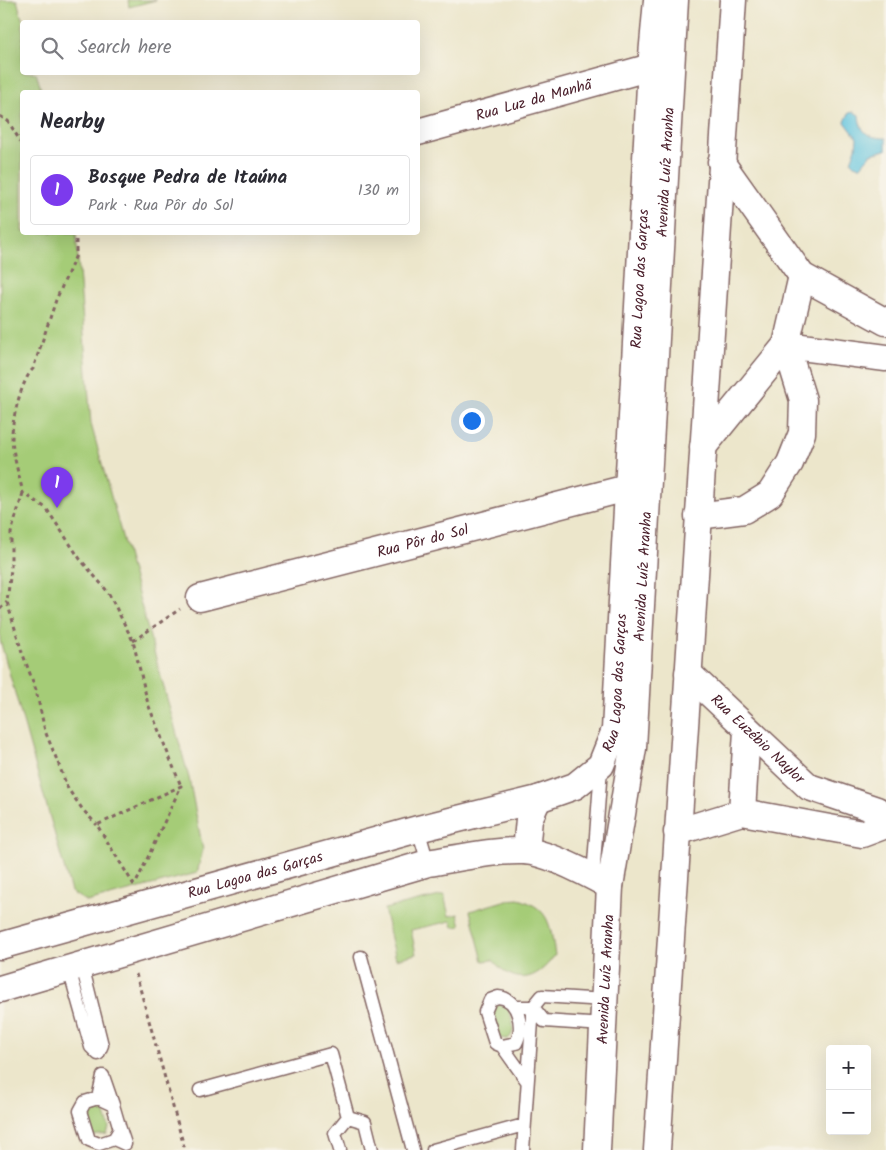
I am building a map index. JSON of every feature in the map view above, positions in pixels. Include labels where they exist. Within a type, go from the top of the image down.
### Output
[{"type":"street","name":"Rua Lagoa das Garças","points":[[0,946],[140,899],[538,800],[575,786],[601,765],[615,730],[637,488],[651,67],[657,0]]},
{"type":"street","name":"Avenida Luíz Aranha","points":[[597,1150],[605,1012],[602,881],[633,748],[637,488],[675,0]]},
{"type":"street","points":[[657,1150],[733,0]]},
{"type":"street","name":"Rua Luz da Manhã","points":[[420,131],[651,67]]},
{"type":"street","points":[[721,162],[802,276],[886,322]]},
{"type":"street","points":[[703,447],[786,345],[802,276]]},
{"type":"street","points":[[786,345],[886,358]]},
{"type":"street","points":[[698,516],[744,510],[770,494],[790,463],[802,433],[803,400],[786,345]]},
{"type":"street","name":"Rua Pôr do Sol","points":[[192,603],[637,488]]},
{"type":"street","name":"Rua Euzébio Naylor","points":[[688,673],[809,787],[877,810],[886,820]]},
{"type":"street","points":[[742,812],[748,731]]},
{"type":"street","points":[[526,851],[529,819],[538,800]]},
{"type":"street","points":[[677,832],[742,812],[862,834],[886,825]]},
{"type":"street","points":[[0,989],[428,863],[494,853],[526,851],[602,881]]},
{"type":"lane","points":[[601,765],[602,881]]},
{"type":"lane","points":[[418,829],[428,863]]},
{"type":"lane","points":[[361,957],[413,1150]]},
{"type":"lane","points":[[75,967],[91,1047],[98,1054],[113,1105],[121,1141],[99,1144],[89,1140],[80,1111],[85,1102],[98,1098],[113,1105]]},
{"type":"lane","points":[[523,1150],[533,1007],[542,996],[605,1012]]},
{"type":"lane","points":[[521,1029],[516,1043],[502,1046],[495,1044],[485,1012],[486,1004],[490,1000],[507,997],[512,1001],[521,1029],[527,1081]]},
{"type":"lane","points":[[515,1007],[533,1007]]},
{"type":"lane","points":[[533,1007],[544,1021],[605,1012]]},
{"type":"lane","points":[[502,1046],[527,1081]]},
{"type":"lane","points":[[200,1090],[331,1054],[348,1117]]},
{"type":"lane","points":[[98,1098],[103,1076]]},
{"type":"lane","points":[[340,1150],[335,1133],[348,1117]]},
{"type":"lane","points":[[348,1117],[365,1122],[372,1150]]},
{"type":"lane","points":[[433,1150],[524,1125]]},
{"type":"path","points":[[0,116],[8,121],[20,141]]},
{"type":"path","points":[[76,235],[76,255],[56,300],[34,369],[27,375],[18,399],[12,435],[23,493],[11,533],[11,568],[7,602],[36,690],[45,731],[68,789],[97,826],[140,899]]},
{"type":"path","points":[[23,493],[46,508],[80,559],[108,592],[133,641],[148,704],[181,786],[140,899]]},
{"type":"path","points":[[0,610],[7,602]]},
{"type":"path","points":[[133,641],[192,603]]},
{"type":"path","points":[[97,826],[181,786]]},
{"type":"path","points":[[136,950],[140,960],[136,972],[185,1150]]},
{"type":"green space","points":[[0,0],[17,0],[22,20],[20,20],[20,75],[37,75],[41,90],[20,90],[20,235],[76,235],[91,424],[189,778],[203,850],[197,873],[87,902],[71,892],[0,640]]},
{"type":"green space","points":[[128,0],[156,0],[129,7]]},
{"type":"green space","points":[[444,895],[449,916],[458,914],[461,926],[453,927],[451,921],[411,930],[416,954],[396,959],[384,909]]},
{"type":"green space","points":[[519,899],[530,903],[543,913],[550,927],[555,955],[540,971],[525,977],[509,974],[493,960],[483,961],[470,911],[507,900]]},
{"type":"green space","points":[[497,1004],[508,1007],[511,1015],[513,1032],[508,1039],[498,1038],[491,1009]]},
{"type":"green space","points":[[99,1106],[104,1110],[109,1128],[107,1134],[92,1136],[86,1114],[88,1110]]},
{"type":"water","points":[[854,112],[859,115],[861,126],[866,133],[875,137],[886,138],[886,150],[871,154],[860,167],[851,162],[857,138],[845,122],[849,113]]},
{"type":"place","name":"Bosque Pedra de Itaúna","points":[[57,508]]}]
